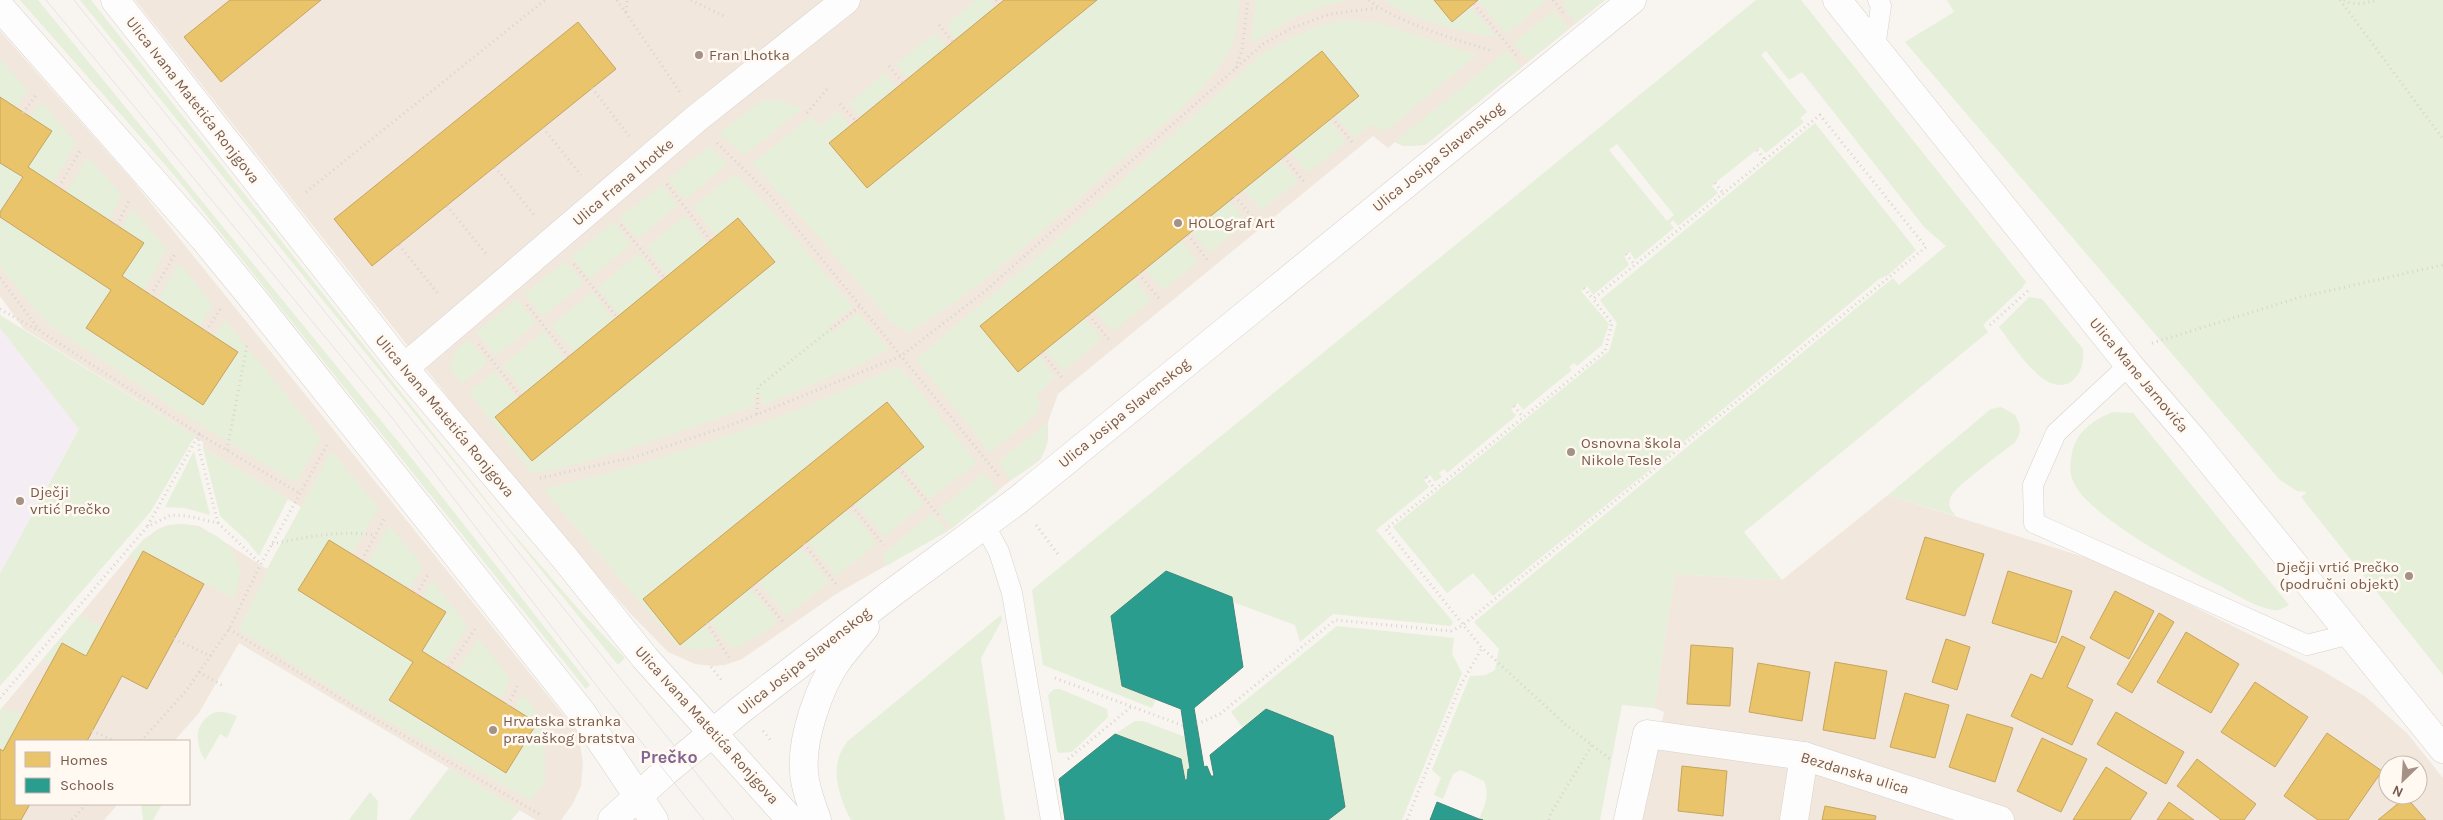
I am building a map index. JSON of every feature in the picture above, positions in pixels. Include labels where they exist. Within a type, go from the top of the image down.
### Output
[{"type":"street","name":"Ulica Ivana Matetića Ronjgova","points":[[115,0],[404,368],[563,556],[645,658],[791,820]]},
{"type":"street","name":"Ulica Frana Lhotke","points":[[404,368],[698,118],[846,0]]},
{"type":"street","name":"Ulica Josipa Slavenskog","points":[[612,820],[637,796],[713,733],[892,593],[1018,500],[1632,0]]},
{"type":"street","name":"Ulica Mane Jarnovića","points":[[1837,0],[2124,359],[2195,442],[2443,749]]},
{"type":"street","points":[[0,7],[205,240],[259,306],[582,713],[654,820]]},
{"type":"street","points":[[817,820],[807,790],[804,772],[804,753],[819,698],[838,661],[892,593]]},
{"type":"street","name":"Bezdanska ulica","points":[[1628,820],[1647,734],[1804,756],[2000,820]]},
{"type":"street","points":[[1794,820],[1804,756]]},
{"type":"lane","points":[[1875,47],[1880,6],[1878,0]]},
{"type":"lane","points":[[2124,359],[2056,433],[2033,484],[2034,522],[2307,645],[2350,634]]},
{"type":"lane","points":[[984,524],[999,552],[1012,593],[1051,820]]},
{"type":"path","points":[[306,192],[545,0]]},
{"type":"path","points":[[617,0],[684,99]]},
{"type":"path","points":[[626,13],[627,0]]},
{"type":"path","points":[[691,0],[726,17]]},
{"type":"path","points":[[996,0],[999,4]]},
{"type":"path","points":[[1236,68],[1242,50],[1248,0]]},
{"type":"path","points":[[1369,0],[1378,8],[1446,36],[1492,51]]},
{"type":"path","points":[[2340,0],[2443,139]]},
{"type":"path","points":[[2344,0],[2350,3],[2365,4],[2377,0]]},
{"type":"path","points":[[1474,4],[1536,78]]},
{"type":"path","points":[[536,479],[635,457],[757,414],[901,356],[984,292],[1263,44],[1292,28],[1330,14],[1378,8]]},
{"type":"path","points":[[939,25],[953,42]]},
{"type":"path","points":[[889,66],[903,83]]},
{"type":"path","points":[[807,112],[828,88]]},
{"type":"path","points":[[23,113],[37,93]]},
{"type":"path","points":[[840,104],[856,121]]},
{"type":"path","points":[[1197,724],[1220,714],[1335,620],[1452,631],[1463,625],[1926,247],[1820,115],[1593,299]]},
{"type":"path","points":[[1332,118],[1354,144]]},
{"type":"path","points":[[713,139],[768,193],[1003,481]]},
{"type":"path","points":[[59,187],[86,141]]},
{"type":"path","points":[[1757,150],[1764,160]]},
{"type":"path","points":[[1284,157],[1305,183]]},
{"type":"path","points":[[1715,183],[1723,193]]},
{"type":"path","points":[[1235,196],[1257,223]]},
{"type":"path","points":[[117,225],[132,197]]},
{"type":"path","points":[[1188,235],[1209,262]]},
{"type":"path","points":[[151,295],[177,252]]},
{"type":"path","points":[[1626,254],[1635,265]]},
{"type":"path","points":[[2124,359],[2212,323],[2300,297],[2443,265]]},
{"type":"path","points":[[1139,274],[1161,301]]},
{"type":"path","points":[[0,278],[40,331]]},
{"type":"path","points":[[1990,325],[2035,285]]},
{"type":"path","points":[[1584,288],[1612,323],[1605,351],[1386,529],[1482,648],[1565,724],[1616,763]]},
{"type":"path","points":[[757,414],[758,387],[860,306]]},
{"type":"path","points":[[206,332],[222,307]]},
{"type":"path","points":[[0,309],[40,331],[199,434],[301,494]]},
{"type":"path","points":[[1089,315],[1111,342]]},
{"type":"path","points":[[226,450],[248,340]]},
{"type":"path","points":[[1042,353],[1064,380]]},
{"type":"path","points":[[1514,406],[1523,418]]},
{"type":"path","points":[[199,434],[199,448],[218,523]]},
{"type":"path","points":[[0,698],[147,527],[199,434]]},
{"type":"path","points":[[142,740],[186,691],[229,630],[261,564],[330,440]]},
{"type":"path","points":[[899,468],[961,542]]},
{"type":"path","points":[[1426,478],[1435,489]]},
{"type":"path","points":[[852,506],[884,545]]},
{"type":"path","points":[[362,560],[388,512]]},
{"type":"path","points":[[147,527],[171,515],[187,516],[218,523],[261,564]]},
{"type":"path","points":[[1032,518],[1060,557]]},
{"type":"path","points":[[272,544],[328,534],[357,532],[375,535]]},
{"type":"path","points":[[804,544],[836,584]]},
{"type":"path","points":[[417,594],[431,568]]},
{"type":"path","points":[[753,586],[785,624]]},
{"type":"path","points":[[707,623],[730,659]]},
{"type":"path","points":[[449,667],[476,627]]},
{"type":"path","points":[[229,630],[356,708],[541,815]]},
{"type":"path","points":[[174,639],[210,656]]},
{"type":"path","points":[[1407,820],[1460,686],[1482,648]]},
{"type":"path","points":[[199,672],[225,687]]},
{"type":"path","points":[[1050,676],[1184,726]]},
{"type":"path","points":[[508,705],[520,682]]},
{"type":"path","points":[[1044,779],[1131,707]]},
{"type":"path","points":[[92,731],[113,740]]},
{"type":"path","points":[[1549,820],[1551,813],[1592,745]]},
{"type":"path","points":[[72,820],[85,805]]},
{"type":"shaded area","points":[[135,0],[1605,0],[1425,145],[1403,146],[1395,142],[1388,148],[1373,136],[1058,394],[1048,422],[1048,440],[1041,459],[1011,480],[952,528],[836,594],[742,659],[725,665],[712,666],[695,664],[668,652],[629,612],[516,483]]},
{"type":"shaded area","points":[[0,31],[133,181],[578,733],[583,762],[581,786],[572,805],[561,820],[536,820],[239,643],[199,713],[175,740],[15,740],[15,805],[117,805],[104,820],[0,820],[0,710],[143,540],[160,528],[169,525],[199,526],[267,569],[301,507],[203,448],[203,442],[195,436],[23,328],[0,296]]},
{"type":"shaded area","name":"Dječji vrtić Prečko","points":[[0,328],[79,428],[0,574]]},
{"type":"shaded area","points":[[1888,495],[2090,559],[2146,583],[2321,670],[2366,697],[2407,733],[2425,755],[2378,755],[2378,805],[2428,805],[2428,759],[2443,778],[2443,820],[1642,820],[1664,712],[1654,708],[1675,574],[1782,580]]},
{"type":"green space","points":[[20,0],[38,0],[413,460],[590,685],[586,689],[175,176]]},
{"type":"green space","points":[[80,0],[91,0],[505,524],[580,611],[625,658],[618,665]]},
{"type":"green space","points":[[975,0],[990,0],[995,7],[956,39],[949,32],[949,22]]},
{"type":"green space","points":[[1097,0],[1240,0],[1233,43],[1217,70],[1205,84],[1165,123],[993,273],[937,315],[908,333],[891,322],[821,239],[752,163],[811,117],[820,126],[838,111],[850,126],[829,143],[867,188]]},
{"type":"green space","points":[[1256,0],[1348,0],[1324,6],[1295,17],[1254,42],[1251,40]]},
{"type":"green space","points":[[1384,0],[1434,0],[1452,21],[1470,6],[1497,36],[1471,33],[1422,19]]},
{"type":"green space","points":[[1478,0],[1547,0],[1506,34]]},
{"type":"green space","points":[[1567,0],[1605,0],[1576,23],[1562,5]]},
{"type":"green space","points":[[1756,0],[1801,0],[2026,282],[1983,325],[1988,332],[1744,532],[1782,580],[1675,574],[1654,708],[1622,705],[1600,820],[1479,819],[1487,796],[1486,786],[1484,781],[1461,770],[1453,774],[1443,799],[1434,795],[1441,778],[1432,770],[1470,676],[1486,675],[1495,670],[1499,649],[1474,622],[1893,278],[1899,285],[1946,246],[1925,228],[1802,72],[1789,80],[1766,51],[1761,55],[1807,112],[1800,118],[1804,122],[1766,153],[1760,147],[1715,183],[1712,186],[1718,193],[1678,226],[1673,220],[1670,223],[1674,228],[1635,260],[1630,252],[1624,256],[1629,265],[1593,295],[1587,286],[1581,291],[1609,324],[1602,345],[1577,366],[1574,363],[1569,367],[1572,370],[1523,410],[1518,403],[1511,409],[1516,416],[1447,473],[1444,469],[1439,473],[1442,477],[1435,482],[1430,475],[1424,480],[1429,487],[1376,530],[1453,622],[1451,626],[1333,614],[1300,642],[1295,625],[1233,602],[1232,596],[1166,571],[1111,616],[1122,686],[1156,699],[1152,708],[1043,665],[1032,590]],"holes":[[[1617,144],[1674,215],[1667,221],[1609,150]]]},
{"type":"green space","points":[[1947,0],[2443,0],[2443,675],[2301,497],[2307,492],[2297,491],[2280,480],[1905,42],[1954,12]]},
{"type":"green space","points":[[1554,10],[1569,28],[1528,61],[1514,43]]},
{"type":"green space","points":[[1343,20],[1380,23],[1476,55],[1385,132],[1370,125],[1355,138],[1335,116],[1359,96],[1322,51],[981,326],[1018,372],[1039,355],[1055,377],[1038,394],[1039,407],[1037,414],[990,453],[916,359],[1042,253],[1261,55],[1300,34]]},
{"type":"green space","points":[[935,33],[947,47],[908,79],[896,64]]},
{"type":"green space","points":[[1507,50],[1521,67],[1425,145],[1403,146],[1395,142]]},
{"type":"green space","points":[[0,59],[28,90],[17,108],[0,97]]},
{"type":"green space","points":[[885,73],[897,88],[861,117],[849,103]]},
{"type":"green space","points":[[763,100],[782,101],[802,109],[744,155],[719,133]]},
{"type":"green space","points":[[42,102],[76,143],[53,183],[28,167],[30,117]]},
{"type":"green space","points":[[1330,120],[1346,142],[1308,173],[1290,152]]},
{"type":"green space","points":[[1815,123],[1916,250],[1662,460],[1493,596],[1473,573],[1447,593],[1393,527],[1609,351],[1617,323],[1600,300]]},
{"type":"green space","points":[[710,146],[727,164],[685,200],[668,179]]},
{"type":"green space","points":[[88,157],[122,195],[109,220],[66,192]]},
{"type":"green space","points":[[1280,160],[1298,181],[1262,210],[1243,190]]},
{"type":"green space","points":[[0,163],[23,177],[0,212]]},
{"type":"green space","points":[[735,174],[768,206],[853,307],[828,327],[833,333],[858,313],[889,349],[861,364],[762,406],[761,393],[757,396],[755,395],[754,406],[675,434],[569,466],[544,471],[530,471],[469,392],[495,371],[518,399],[496,417],[532,461],[775,262],[739,218],[717,236],[693,207]]},
{"type":"green space","points":[[662,185],[678,205],[637,239],[619,218]]},
{"type":"green space","points":[[1230,201],[1247,222],[1209,253],[1192,232]]},
{"type":"green space","points":[[133,208],[167,250],[144,290],[122,276],[144,243],[121,229]]},
{"type":"green space","points":[[686,215],[708,244],[668,276],[646,248]]},
{"type":"green space","points":[[0,217],[111,290],[86,328],[203,405],[238,352],[214,336],[225,320],[321,438],[296,483],[182,414],[52,327],[39,315],[0,266]]},
{"type":"green space","points":[[614,222],[631,244],[589,279],[571,256]]},
{"type":"green space","points":[[1181,240],[1198,262],[1163,290],[1145,270]]},
{"type":"green space","points":[[639,253],[661,282],[620,316],[597,288]]},
{"type":"green space","points":[[566,261],[584,283],[542,317],[524,294]]},
{"type":"green space","points":[[179,263],[213,305],[200,327],[158,299]]},
{"type":"green space","points":[[1134,278],[1151,300],[1113,331],[1094,311]]},
{"type":"green space","points":[[592,292],[614,320],[574,353],[551,326]]},
{"type":"green space","points":[[2029,297],[2042,299],[2083,349],[2082,367],[2072,381],[2062,385],[2052,383],[2041,377],[2021,357],[1999,327]]},
{"type":"green space","points":[[517,299],[536,323],[495,356],[476,332]]},
{"type":"green space","points":[[0,315],[195,436],[151,511],[0,686],[0,574],[79,429],[0,328]]},
{"type":"green space","points":[[1085,318],[1102,339],[1064,371],[1045,350]]},
{"type":"green space","points":[[544,331],[565,360],[525,393],[502,366]]},
{"type":"green space","points":[[469,339],[488,362],[462,384],[449,367],[456,350]]},
{"type":"green space","points":[[899,366],[977,463],[929,499],[901,466],[924,447],[887,402],[644,599],[680,644],[705,625],[718,646],[699,650],[678,646],[543,489],[634,466],[724,437],[768,421]]},
{"type":"green space","points":[[2001,407],[2015,415],[2019,422],[2019,435],[2015,442],[1971,477],[1951,496],[1950,507],[1956,516],[1888,495],[1991,409]]},
{"type":"green space","points":[[2113,412],[2133,413],[2289,605],[2275,610],[2267,609],[2244,599],[2182,566],[2116,525],[2083,496],[2072,480],[2071,461],[2074,445],[2087,427]]},
{"type":"green space","points":[[1048,422],[1048,435],[1041,458],[1011,480],[998,462]]},
{"type":"green space","points":[[203,448],[288,499],[259,556],[248,542],[220,516]]},
{"type":"green space","points":[[194,451],[210,515],[185,508],[165,507]]},
{"type":"green space","points":[[331,451],[379,508],[352,554],[329,540],[298,591],[413,662],[389,700],[506,773],[537,723],[515,708],[522,695],[531,703],[542,729],[545,783],[530,800],[351,701],[239,630],[268,569]]},
{"type":"green space","points":[[896,470],[924,504],[884,537],[855,503]]},
{"type":"green space","points":[[984,473],[998,491],[952,528],[938,510]]},
{"type":"green space","points":[[845,511],[856,516],[877,544],[836,576],[808,542]]},
{"type":"green space","points":[[933,513],[948,531],[884,567],[884,553]]},
{"type":"green space","points":[[182,524],[209,532],[221,539],[230,548],[236,558],[239,570],[239,583],[234,598],[144,551],[138,561],[129,556],[158,530]]},
{"type":"green space","points":[[389,525],[423,566],[410,589],[368,563]]},
{"type":"green space","points":[[800,547],[829,582],[786,616],[758,582]]},
{"type":"green space","points":[[432,580],[468,626],[443,664],[422,651],[446,612],[422,597]]},
{"type":"green space","points":[[750,589],[776,618],[777,622],[762,634],[736,648],[729,646],[710,621]]},
{"type":"green space","points":[[80,615],[102,627],[86,656],[62,643],[50,665],[42,661]]},
{"type":"green space","points":[[1001,615],[1002,620],[981,658],[1005,820],[851,820],[842,800],[837,780],[838,760],[848,741]]},
{"type":"green space","points":[[1337,626],[1454,638],[1452,654],[1462,673],[1402,820],[1328,820],[1345,807],[1333,736],[1266,709],[1243,728],[1231,712]]},
{"type":"green space","points":[[479,639],[510,678],[501,700],[456,672]]},
{"type":"green space","points":[[1054,689],[1060,689],[1107,709],[1108,717],[1072,752],[1059,753],[1057,750],[1048,695]]},
{"type":"green space","points":[[1,709],[24,714],[3,751],[0,749]]},
{"type":"green space","points":[[216,712],[237,716],[227,738],[220,734],[205,760],[199,746],[198,733],[203,721]]},
{"type":"green space","points":[[1135,721],[1143,721],[1185,737],[1190,769],[1187,780],[1185,780],[1181,759],[1115,734]]},
{"type":"green space","points":[[449,768],[520,810],[511,820],[409,820]]},
{"type":"green space","points":[[370,792],[378,801],[377,820],[349,820]]},
{"type":"green space","points":[[141,805],[161,805],[153,820],[143,820]]},
{"type":"building: Homes","points":[[230,0],[321,0],[221,82],[184,37]]},
{"type":"building: Homes","points":[[1004,0],[1097,0],[867,188],[829,143]]},
{"type":"building: Homes","points":[[1434,0],[1478,0],[1452,22]]},
{"type":"building: Homes","points":[[578,22],[616,69],[372,266],[334,219]]},
{"type":"building: Homes","points":[[1322,51],[1359,96],[1018,372],[980,326]]},
{"type":"building: Homes","points":[[0,97],[52,131],[28,167],[144,243],[122,276],[238,352],[203,405],[86,328],[111,290],[0,217],[0,212],[23,177],[0,163]]},
{"type":"building: Homes","points":[[738,218],[775,262],[532,461],[495,417]]},
{"type":"building: Homes","points":[[887,402],[924,447],[680,645],[643,599]]},
{"type":"building: Homes","points":[[1925,537],[1984,554],[1965,616],[1906,599]]},
{"type":"building: Homes","points":[[329,540],[446,612],[422,651],[537,723],[506,773],[389,700],[413,662],[298,590]]},
{"type":"building: Homes","points":[[143,551],[204,584],[147,689],[122,676],[88,740],[15,740],[15,805],[29,805],[21,820],[0,820],[0,749],[3,751],[62,643],[86,656]]},
{"type":"building: Homes","points":[[2008,571],[2072,591],[2056,643],[1992,623]]},
{"type":"building: Homes","points":[[2115,591],[2154,611],[2129,659],[2090,638]]},
{"type":"building: Homes","points":[[2159,613],[2174,622],[2132,693],[2117,684]]},
{"type":"building: Homes","points":[[2186,632],[2239,664],[2211,713],[2157,682]]},
{"type":"building: Homes","points":[[2062,636],[2085,647],[2067,687],[2093,700],[2072,745],[2011,716],[2031,674],[2042,679]]},
{"type":"building: Homes","points":[[1946,639],[1970,647],[1957,690],[1932,682]]},
{"type":"building: Homes","points":[[1691,645],[1733,648],[1730,706],[1687,704]]},
{"type":"building: Homes","points":[[1835,662],[1887,671],[1875,739],[1823,730]]},
{"type":"building: Homes","points":[[1758,663],[1810,672],[1802,721],[1749,712]]},
{"type":"building: Homes","points":[[2255,682],[2308,717],[2275,767],[2221,732]]},
{"type":"building: Homes","points":[[1905,693],[1949,705],[1935,758],[1890,747]]},
{"type":"building: Homes","points":[[2116,712],[2184,752],[2166,784],[2097,744]]},
{"type":"building: Homes","points":[[1967,714],[2013,728],[1995,782],[1949,767]]},
{"type":"building: Homes","points":[[2327,733],[2378,768],[2378,777],[2348,820],[2318,820],[2284,796]]},
{"type":"building: Homes","points":[[2042,738],[2087,759],[2061,812],[2017,791]]},
{"type":"building: Homes","points":[[2197,759],[2256,804],[2244,820],[2221,820],[2177,786]]},
{"type":"building: Homes","points":[[1682,766],[1727,771],[1723,816],[1678,811]]},
{"type":"building: Homes","points":[[2106,767],[2147,793],[2130,820],[2073,820]]},
{"type":"building: Homes","points":[[2169,802],[2194,820],[2157,820]]},
{"type":"building: Homes","points":[[2396,805],[2413,805],[2426,820],[2378,820]]},
{"type":"building: Homes","points":[[1825,806],[1876,816],[1875,820],[1822,820]]},
{"type":"building: Schools","points":[[1166,571],[1232,597],[1243,667],[1194,708],[1204,767],[1207,766],[1211,776],[1214,776],[1210,755],[1266,709],[1333,736],[1345,807],[1328,820],[1065,820],[1059,779],[1115,734],[1181,759],[1185,780],[1187,780],[1188,769],[1190,769],[1181,709],[1122,686],[1111,616]]},
{"type":"building: Schools","points":[[1437,802],[1479,819],[1483,820],[1430,820]]},
{"type":"tram line","points":[[46,0],[393,419],[603,694],[704,820]]},
{"type":"tram line","points":[[74,0],[734,820]]},
{"type":"place","name":"Fran Lhotka","points":[[699,55]]},
{"type":"place","name":"HOLOgraf Art","points":[[1178,223]]},
{"type":"place","name":"Osnovna škola Nikole Tesle","points":[[1571,452]]},
{"type":"place","name":"Dječji vrtić Prečko","points":[[20,501]]},
{"type":"place","name":"Dječji vrtić Prečko (područni objekt)","points":[[2409,576]]},
{"type":"place","name":"Hrvatska stranka pravaškog bratstva","points":[[493,730]]},
{"type":"district","name":"Prečko","points":[[669,757]]}]
